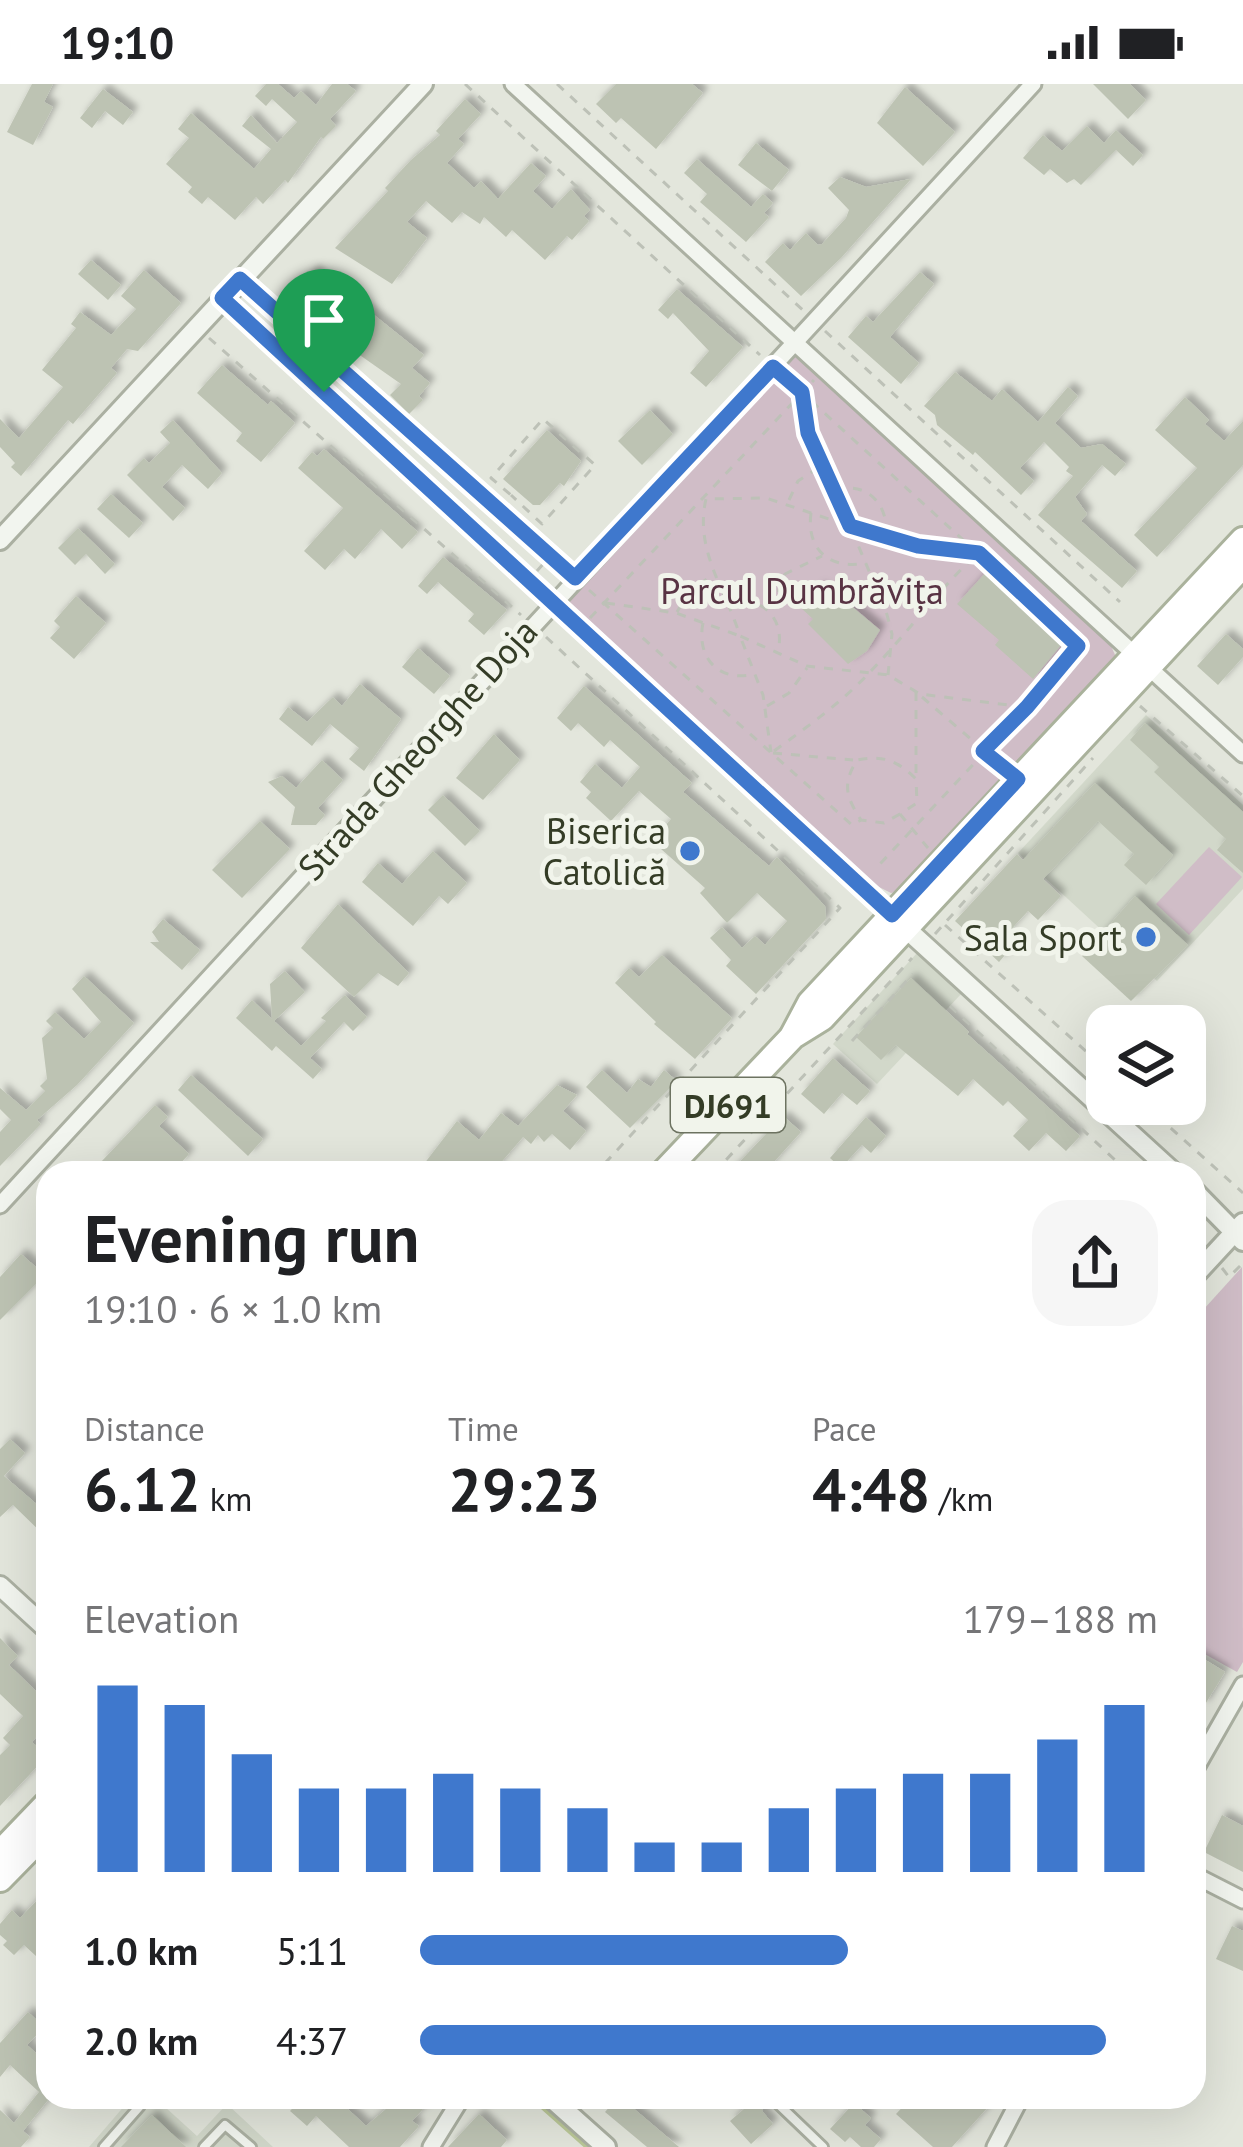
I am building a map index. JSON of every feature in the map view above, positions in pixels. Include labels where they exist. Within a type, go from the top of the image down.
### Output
[{"type":"main road","name":"DJ691","points":[[674,1161],[793,1036],[810,1003],[900,922],[1140,661],[1243,540]]},
{"type":"main road","name":"DJ691","points":[[900,922],[1018,779],[1243,565]]},
{"type":"main road","points":[[0,1853],[36,1816]]},
{"type":"main road","points":[[0,1879],[36,1842]]},
{"type":"street","points":[[0,540],[423,84]]},
{"type":"street","points":[[513,84],[1243,754]]},
{"type":"street","name":"Strada Gheorghe Doja","points":[[40,1161],[1033,84]]},
{"type":"street","points":[[222,298],[1161,1161]]},
{"type":"street","name":"Strada Gheorghe Doja","points":[[0,1205],[36,1166]]},
{"type":"street","points":[[1206,1202],[1240,1232],[1206,1263]]},
{"type":"street","points":[[0,1586],[36,1619]]},
{"type":"street","points":[[1206,1751],[1243,1685]]},
{"type":"street","points":[[1206,1881],[1243,1900]]},
{"type":"street","points":[[431,2147],[455,2109]]},
{"type":"street","points":[[563,2109],[606,2147]]},
{"type":"street","points":[[995,2147],[1015,2109]]},
{"type":"lane","points":[[104,2147],[137,2109]]},
{"type":"lane","points":[[784,2109],[824,2147]]},
{"type":"lane","points":[[204,2147],[224,2125],[251,2147]]},
{"type":"path","points":[[464,84],[1078,646],[879,865]]},
{"type":"path","points":[[470,89],[475,84]]},
{"type":"path","points":[[557,84],[1120,602]]},
{"type":"path","points":[[240,279],[575,578]]},
{"type":"path","points":[[196,327],[532,624],[840,908],[607,1161]]},
{"type":"path","points":[[802,392],[808,433],[886,611],[892,634],[888,675]]},
{"type":"path","points":[[582,627],[802,392]]},
{"type":"path","points":[[543,419],[595,465],[542,524],[511,495],[491,478],[543,419]]},
{"type":"path","points":[[788,502],[798,481],[821,466]]},
{"type":"path","points":[[832,491],[848,487],[870,494],[885,509],[887,538]]},
{"type":"path","points":[[499,509],[511,495]]},
{"type":"path","points":[[772,752],[755,674],[713,575],[703,514],[706,499],[788,502],[887,538],[979,553]]},
{"type":"path","points":[[811,511],[811,534],[822,556],[846,566],[868,562]]},
{"type":"path","points":[[772,752],[869,674],[940,587],[979,553]]},
{"type":"path","points":[[771,611],[785,574],[822,556]]},
{"type":"path","points":[[676,613],[689,592],[713,575]]},
{"type":"path","points":[[723,601],[753,601],[771,611],[778,628],[777,654]]},
{"type":"path","points":[[604,602],[703,621],[807,667],[888,675],[916,692],[1018,779]]},
{"type":"path","points":[[604,602],[852,826],[861,820],[884,823],[917,803],[916,692]]},
{"type":"path","points":[[703,621],[701,640],[709,663],[734,677],[755,674]]},
{"type":"path","points":[[765,706],[800,682],[807,667]]},
{"type":"path","points":[[916,692],[1027,707]]},
{"type":"path","points":[[1142,704],[1243,796]]},
{"type":"path","points":[[772,752],[857,760],[878,756],[900,763],[916,779]]},
{"type":"path","points":[[1086,1051],[944,924],[1096,755]]},
{"type":"path","points":[[857,760],[845,778],[848,799],[861,820]]},
{"type":"path","points":[[900,814],[911,832]]},
{"type":"path","points":[[725,1161],[905,967]]},
{"type":"path","points":[[852,1041],[913,974]]},
{"type":"path","points":[[870,1004],[878,1011]]},
{"type":"path","points":[[950,1006],[1116,1161]]},
{"type":"path","points":[[860,1015],[868,1023]]},
{"type":"path","points":[[1167,1125],[1243,1193]]},
{"type":"path","points":[[1212,1256],[1229,1277],[1243,1263]]},
{"type":"shaded area","points":[[1146,715],[1243,805],[1243,889],[1157,981],[1018,853]]},
{"type":"shaded area","points":[[918,952],[962,993],[877,1084],[833,1044]]},
{"type":"shaded area","points":[[122,2109],[167,2109],[197,2136],[222,2109],[232,2109],[273,2147],[89,2147]]},
{"type":"green space","name":"Parcul Dumbrăvița","points":[[795,344],[1111,646],[1116,657],[1114,669],[906,890],[891,893],[877,886],[554,600]]},
{"type":"green space","points":[[1209,847],[1242,877],[1189,935],[1156,904]]},
{"type":"green space","points":[[1242,1267],[1243,1662],[1237,1672],[1206,1655],[1206,1307]]},
{"type":"building","points":[[32,84],[53,84],[44,102],[53,107],[33,145],[7,132]]},
{"type":"building","points":[[266,84],[278,84],[294,98],[301,91],[316,105],[332,84],[347,84],[356,91],[330,119],[336,126],[321,137],[288,183],[285,180],[263,204],[256,197],[235,220],[208,197],[202,204],[188,192],[192,187],[166,164],[189,138],[178,129],[191,113],[254,169],[271,149],[242,126],[251,115],[277,143],[297,122],[272,99],[266,106],[255,96]]},
{"type":"building","points":[[616,84],[692,84],[703,93],[656,149],[621,118],[616,123],[596,104]]},
{"type":"building","points":[[1093,84],[1130,84],[1146,100],[1128,119]]},
{"type":"building","points":[[905,87],[955,132],[923,166],[877,123]]},
{"type":"building","points":[[103,89],[133,112],[123,125],[105,111],[92,128],[80,118]]},
{"type":"building","points":[[465,99],[481,114],[458,139],[464,144],[447,163],[474,188],[481,181],[498,199],[531,163],[546,176],[533,191],[552,209],[571,189],[590,210],[584,216],[589,221],[545,260],[512,230],[506,237],[484,217],[480,224],[462,212],[452,223],[426,201],[407,222],[427,238],[392,284],[335,248],[411,160],[440,135],[436,131]]},
{"type":"building","points":[[1087,126],[1104,143],[1116,130],[1143,155],[1133,166],[1116,150],[1081,185],[1074,179],[1067,183],[1050,169],[1044,175],[1023,158],[1043,135],[1062,151]]},
{"type":"building","points":[[756,143],[789,170],[772,191],[738,165]]},
{"type":"building","points":[[697,159],[751,207],[763,194],[773,203],[764,213],[769,217],[746,242],[700,202],[707,194],[684,173]]},
{"type":"building","points":[[840,177],[866,187],[911,179],[801,296],[765,262],[783,243],[790,250],[806,233],[822,244],[846,218],[849,210],[828,188]]},
{"type":"building","points":[[91,260],[121,285],[108,300],[78,274]]},
{"type":"building","points":[[144,270],[181,303],[138,351],[127,349],[111,368],[117,373],[73,424],[68,420],[21,476],[0,447],[0,419],[19,438],[63,387],[42,370],[76,328],[71,324],[80,312],[111,335],[136,309],[121,296]]},
{"type":"building","points":[[314,270],[328,284],[298,313],[284,298]]},
{"type":"building","points":[[920,272],[934,284],[890,337],[919,363],[901,384],[848,337],[866,316],[873,322]]},
{"type":"building","points":[[677,289],[743,347],[706,387],[690,373],[709,351],[673,313],[668,319],[658,310]]},
{"type":"building","points":[[359,303],[424,355],[412,368],[430,383],[419,396],[423,400],[409,414],[390,395],[401,384],[354,351],[350,356],[324,331],[337,317],[342,322]]},
{"type":"building","points":[[222,365],[295,423],[261,462],[236,441],[242,433],[197,393]]},
{"type":"building","points":[[955,372],[992,401],[1002,389],[1038,422],[1068,387],[1078,396],[1055,423],[1081,448],[1102,444],[1126,464],[1115,476],[1102,465],[1075,497],[1087,514],[1081,521],[1137,571],[1122,588],[1038,515],[1073,476],[1044,442],[1020,468],[1034,481],[1021,495],[937,425],[935,415],[924,406]]},
{"type":"building","points":[[1185,397],[1224,441],[1243,421],[1243,465],[1157,557],[1134,535],[1197,468],[1155,430]]},
{"type":"building","points":[[650,410],[673,434],[642,465],[618,441]]},
{"type":"building","points":[[173,420],[222,473],[208,489],[182,465],[162,487],[185,508],[173,521],[127,475],[170,443],[160,432]]},
{"type":"building","points":[[547,430],[581,461],[564,486],[560,483],[540,505],[533,505],[503,479]]},
{"type":"building","points":[[324,449],[418,532],[402,549],[381,529],[355,559],[344,549],[325,570],[304,551],[343,508],[298,468],[312,452],[317,456]]},
{"type":"building","points":[[111,494],[143,523],[129,538],[97,509]]},
{"type":"building","points":[[78,528],[115,564],[105,574],[86,554],[75,565],[58,548]]},
{"type":"building","points":[[443,557],[507,610],[484,635],[468,621],[474,614],[438,582],[427,594],[418,586]]},
{"type":"building","points":[[988,570],[1066,639],[1033,679],[995,645],[999,640],[957,604]]},
{"type":"building","points":[[820,587],[832,597],[836,593],[880,630],[867,651],[848,664],[808,624],[813,619],[801,608]]},
{"type":"building","points":[[76,596],[106,623],[74,659],[50,638],[60,627],[54,621]]},
{"type":"building","points":[[1226,634],[1243,649],[1243,657],[1218,685],[1197,666]]},
{"type":"building","points":[[418,648],[450,676],[434,694],[402,667]]},
{"type":"building","points":[[360,684],[401,719],[364,771],[349,759],[359,748],[330,724],[312,746],[279,719],[288,707],[307,722],[333,697],[342,706]]},
{"type":"building","points":[[584,686],[692,783],[683,792],[769,866],[777,857],[825,906],[826,919],[756,994],[726,966],[731,960],[710,938],[722,927],[742,948],[755,936],[765,945],[787,921],[757,893],[727,923],[700,893],[705,888],[652,841],[671,819],[639,791],[611,821],[586,798],[591,792],[580,782],[595,764],[622,788],[640,767],[610,740],[604,747],[578,723],[571,731],[557,718]]},
{"type":"building","points":[[1145,723],[1243,812],[1243,873],[1217,850],[1226,839],[1154,772],[1159,767],[1130,740]]},
{"type":"building","points":[[494,734],[520,760],[483,800],[456,778]]},
{"type":"building","points":[[322,760],[343,780],[318,808],[325,815],[316,825],[291,825],[295,807],[268,782],[282,776],[296,788]]},
{"type":"building","points":[[1095,783],[1173,855],[1146,885],[1124,865],[1134,854],[1098,821],[1043,879],[1061,896],[1038,920],[1028,911],[1003,938],[1012,947],[999,962],[955,921],[1017,854],[1023,860]]},
{"type":"building","points":[[443,795],[480,831],[465,846],[428,810]]},
{"type":"building","points":[[260,821],[290,849],[242,898],[212,870]]},
{"type":"building","points":[[433,851],[467,883],[448,904],[439,896],[413,926],[362,882],[378,863],[402,884]]},
{"type":"building","points":[[1135,896],[1188,945],[1131,1001],[1082,956]]},
{"type":"building","points":[[338,904],[409,973],[398,986],[378,973],[354,997],[301,948]]},
{"type":"building","points":[[163,919],[200,950],[182,970],[150,942],[159,942],[152,932]]},
{"type":"building","points":[[662,955],[732,1018],[695,1059],[615,983],[629,968],[639,977]]},
{"type":"building","points":[[285,971],[305,992],[274,1021],[301,1046],[345,995],[367,1017],[353,1031],[344,1022],[310,1058],[322,1069],[313,1079],[236,1018],[252,1000],[272,1019],[270,984]]},
{"type":"building","points":[[84,976],[134,1023],[37,1120],[41,1124],[0,1166],[0,1132],[11,1120],[0,1109],[0,1088],[26,1110],[45,1091],[40,1086],[47,1079],[42,1038],[53,1028],[46,1021],[55,1012],[84,1039],[101,1022],[72,989]]},
{"type":"building","points":[[911,978],[1080,1136],[1066,1151],[1046,1133],[1029,1151],[1013,1136],[1028,1120],[1008,1101],[1003,1106],[973,1079],[958,1096],[896,1045],[881,1060],[856,1037]]},
{"type":"building","points":[[833,1058],[870,1091],[857,1105],[842,1093],[824,1114],[801,1094]]},
{"type":"building","points":[[602,1070],[627,1093],[638,1079],[651,1087],[664,1070],[677,1081],[630,1128],[586,1087]]},
{"type":"building","points":[[191,1075],[263,1139],[248,1156],[178,1090]]},
{"type":"building","points":[[557,1085],[577,1095],[563,1111],[586,1131],[570,1150],[552,1134],[544,1142],[538,1135],[531,1144],[523,1137],[502,1161],[426,1161],[457,1121],[479,1140],[501,1113],[518,1126]]},
{"type":"building","points":[[155,1105],[168,1117],[159,1126],[189,1154],[183,1161],[102,1161]]},
{"type":"building","points":[[783,1116],[801,1132],[775,1161],[740,1161]]},
{"type":"building","points":[[866,1117],[886,1136],[871,1153],[862,1145],[847,1161],[830,1158]]},
{"type":"building","points":[[21,1254],[36,1267],[36,1284],[0,1320],[0,1277]]},
{"type":"building","points":[[10,1439],[25,1453],[4,1476],[36,1504],[36,1527],[13,1505],[0,1517],[0,1449]]},
{"type":"building","points":[[0,1638],[18,1656],[9,1665],[36,1691],[36,1738],[32,1742],[36,1768],[0,1806],[0,1755],[10,1745],[3,1738],[23,1716],[0,1694]]},
{"type":"building","points":[[1206,1660],[1225,1672],[1206,1703]]},
{"type":"building","points":[[1222,1815],[1243,1826],[1243,1872],[1206,1853]]},
{"type":"building","points":[[36,1901],[36,1956],[24,1945],[14,1955],[3,1945],[7,1941],[0,1935],[0,1924],[12,1910],[20,1918]]},
{"type":"building","points":[[1232,1926],[1243,1931],[1243,1971],[1216,1959]]},
{"type":"building","points":[[28,2012],[36,2020],[36,2035],[27,2045],[36,2053],[36,2089],[10,2065],[0,2077],[0,2043]]},
{"type":"building","points":[[36,2096],[36,2109],[41,2109],[23,2131],[30,2137],[21,2147],[0,2147],[0,2110],[14,2123]]},
{"type":"building","points":[[348,2109],[366,2126],[386,2109],[423,2109],[412,2121],[419,2126],[400,2147],[349,2147],[316,2116],[307,2126],[290,2111]]},
{"type":"building","points":[[634,2109],[679,2147],[647,2147],[605,2112]]},
{"type":"building","points":[[744,2109],[762,2109],[773,2124],[751,2144],[730,2121]]},
{"type":"building","points":[[848,2109],[861,2109],[871,2118],[865,2125],[881,2139],[874,2147],[861,2147],[850,2137],[845,2142],[830,2129]]},
{"type":"building","points":[[901,2109],[986,2109],[952,2147],[933,2147],[896,2114]]},
{"type":"building","points":[[479,2114],[507,2140],[501,2147],[448,2147]]},
{"type":"building","points":[[152,2115],[186,2147],[121,2147]]},
{"type":"waterway","points":[[544,2109],[587,2147]]},
{"type":"place","name":"Biserica Catolică","points":[[690,851]]},
{"type":"place","name":"Sala Sport","points":[[1146,937]]},
{"type":"route","points":[[240,279],[575,578],[773,367],[802,392],[808,433],[850,526],[918,546],[979,553],[1078,646],[983,751],[1018,779],[892,915],[324,392],[222,298],[240,279]]}]
